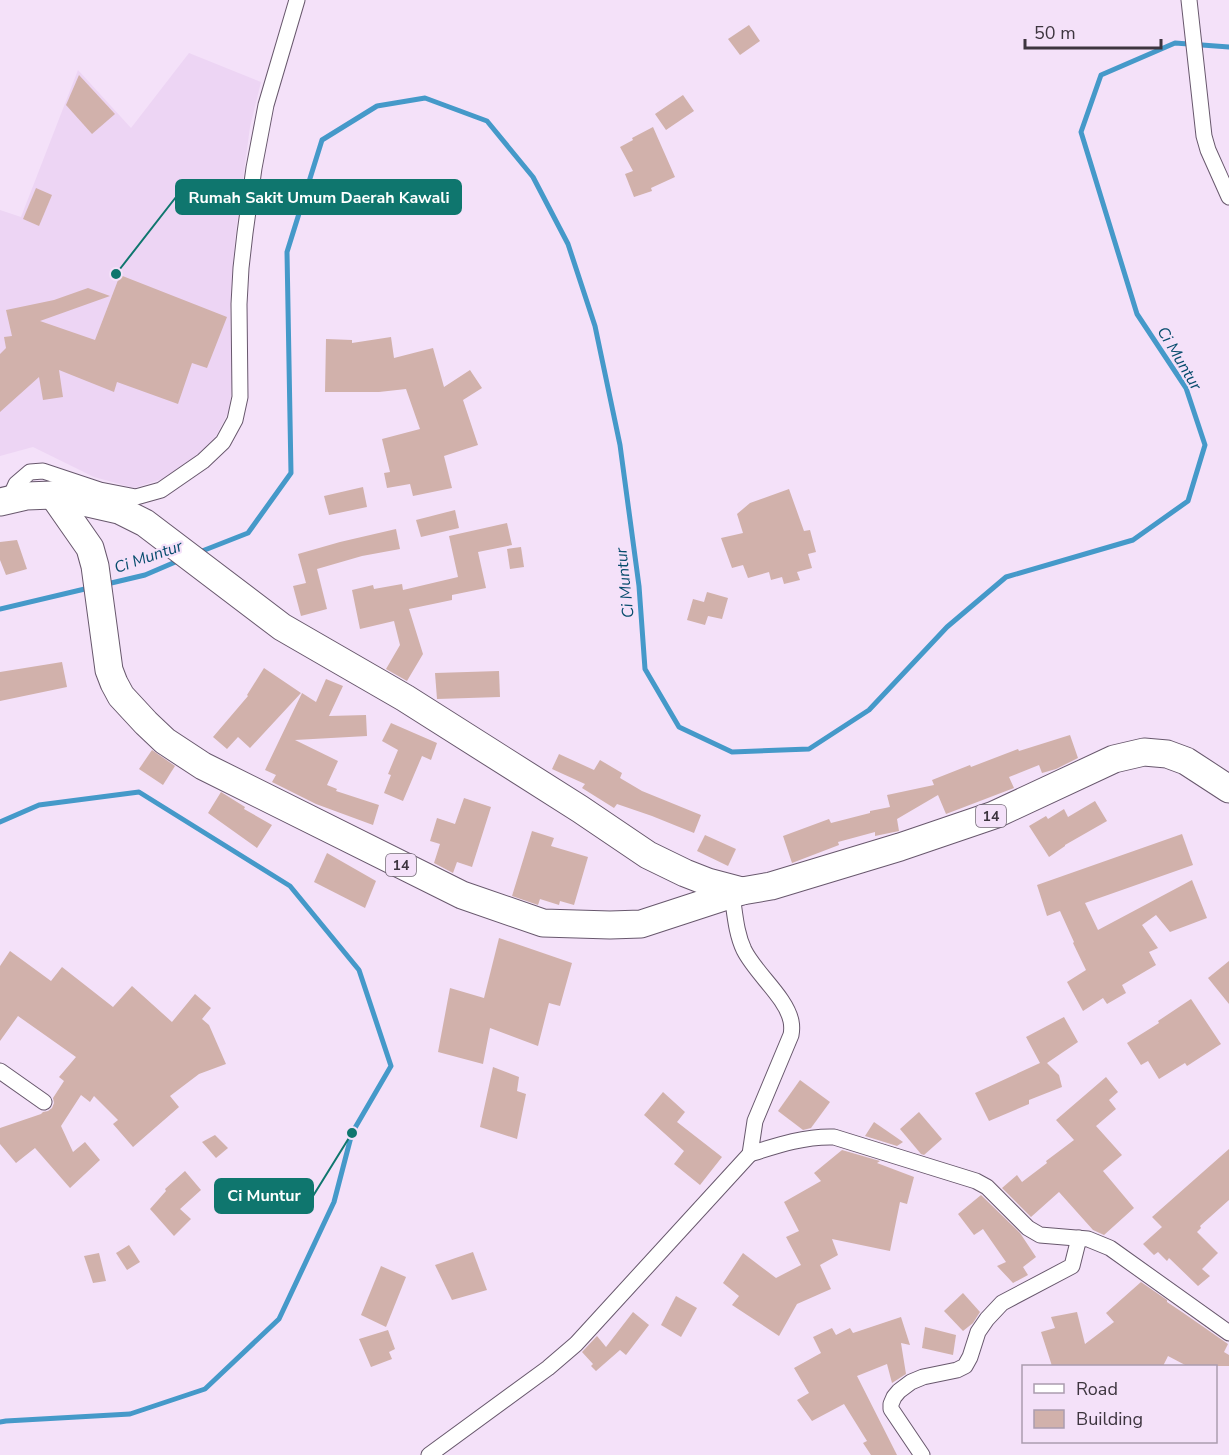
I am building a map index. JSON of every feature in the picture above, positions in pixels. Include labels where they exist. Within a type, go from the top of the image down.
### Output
[{"type":"highway","name":"14","points":[[4,501],[26,496],[53,495],[119,510],[145,523],[282,627],[405,698],[648,855],[737,893]]},
{"type":"highway","name":"14","points":[[53,495],[90,548],[114,683],[121,696],[165,741],[202,766],[462,895],[543,923],[642,924],[737,893],[771,886],[910,844],[994,815],[1114,759],[1144,752],[1167,754],[1186,761],[1229,789]]},
{"type":"street","points":[[4,501],[16,484],[30,472],[43,471],[99,490],[136,497],[161,490],[202,461],[223,442],[235,420],[240,397],[241,268],[254,168],[266,105],[297,0]]},
{"type":"street","points":[[1189,7],[1204,136],[1229,197]]},
{"type":"street","points":[[737,893],[739,935],[744,951],[780,1000],[792,1024],[791,1035],[755,1121],[750,1154]]},
{"type":"street","points":[[0,1071],[44,1102]]},
{"type":"street","points":[[429,1455],[548,1368],[576,1344],[750,1154],[817,1136],[834,1137],[976,1181],[987,1187],[1034,1232],[1040,1235],[1099,1242],[1229,1333]]},
{"type":"street","points":[[922,1455],[891,1409],[894,1397],[904,1386],[916,1379],[957,1370],[965,1366],[976,1335],[987,1319],[1002,1303],[1072,1266],[1079,1238]]},
{"type":"shaded area","points":[[189,53],[261,82],[250,127],[235,238],[230,310],[232,385],[229,411],[215,438],[194,459],[168,477],[134,488],[94,477],[33,447],[0,456],[0,210],[21,217],[78,70],[131,128]]},
{"type":"building","points":[[749,25],[760,41],[740,55],[728,39]]},
{"type":"building","points":[[79,75],[115,114],[92,134],[66,105]]},
{"type":"building","points":[[683,95],[694,111],[666,130],[655,114]]},
{"type":"building","points":[[653,127],[675,177],[651,188],[652,191],[634,197],[625,174],[633,171],[620,147]]},
{"type":"building","points":[[36,188],[52,195],[39,226],[23,219]]},
{"type":"building","points":[[120,275],[227,317],[207,368],[192,363],[178,404],[117,382],[114,392],[59,370],[63,397],[43,400],[39,377],[0,412],[0,354],[6,348],[4,337],[12,336],[6,310],[54,300],[88,288],[110,296],[40,321],[95,340]]},
{"type":"building","points":[[391,337],[394,358],[433,348],[444,387],[470,370],[482,388],[463,400],[478,445],[444,456],[452,488],[413,496],[410,484],[387,488],[384,473],[390,472],[382,439],[420,429],[406,389],[379,392],[325,392],[326,339],[352,340],[352,343]]},
{"type":"building","points":[[363,487],[367,507],[329,515],[324,496]]},
{"type":"building","points":[[789,489],[804,531],[810,530],[816,552],[808,554],[812,568],[797,572],[800,580],[784,584],[782,577],[771,580],[769,572],[748,578],[743,565],[732,568],[721,538],[743,533],[737,514],[750,503]]},
{"type":"building","points":[[455,510],[459,528],[421,537],[416,520]]},
{"type":"building","points":[[507,523],[512,545],[478,552],[486,588],[452,595],[452,600],[409,609],[423,654],[407,681],[386,669],[400,645],[394,621],[360,629],[352,590],[373,585],[374,589],[402,584],[403,590],[458,577],[449,536]]},
{"type":"building","points":[[396,529],[400,549],[362,556],[317,569],[327,609],[301,616],[293,586],[306,583],[298,554]]},
{"type":"building","points":[[17,540],[27,569],[6,575],[0,560],[0,542]]},
{"type":"building","points":[[521,547],[524,567],[510,569],[507,549]]},
{"type":"building","points":[[707,592],[728,598],[722,619],[708,616],[705,625],[687,620],[693,599],[704,602]]},
{"type":"building","points":[[62,662],[67,687],[0,701],[0,672]]},
{"type":"building","points":[[264,668],[301,693],[250,748],[238,737],[227,749],[213,737],[248,696]]},
{"type":"building","points":[[499,671],[500,697],[437,699],[435,673]]},
{"type":"building","points":[[326,679],[343,686],[329,716],[366,715],[367,736],[295,740],[338,761],[327,785],[337,789],[336,791],[379,805],[373,825],[316,804],[272,782],[276,775],[265,770],[302,693],[316,702]]},
{"type":"building","points":[[391,723],[437,743],[431,760],[422,756],[403,801],[384,793],[391,775],[388,774],[398,750],[382,741]]},
{"type":"building","points":[[1070,735],[1078,758],[1056,769],[1042,773],[1039,765],[1009,777],[1014,788],[946,814],[938,795],[897,819],[899,831],[875,836],[875,832],[838,842],[839,845],[792,863],[783,836],[829,819],[831,823],[890,807],[887,795],[934,785],[932,780],[970,765],[971,767],[1018,749],[1019,751]]},
{"type":"building","points":[[152,750],[175,766],[163,785],[139,769]]},
{"type":"building","points":[[559,754],[594,770],[600,760],[622,773],[620,778],[642,791],[701,815],[694,833],[617,804],[614,808],[582,788],[585,784],[552,769]]},
{"type":"building","points":[[221,792],[272,825],[257,848],[208,813]]},
{"type":"building","points":[[464,798],[491,807],[472,867],[457,862],[453,873],[434,863],[440,844],[430,841],[437,818],[455,824]]},
{"type":"building","points":[[1095,801],[1107,821],[1049,857],[1029,826],[1046,816],[1048,819],[1064,809],[1068,817]]},
{"type":"building","points":[[532,831],[554,838],[551,846],[588,857],[574,905],[560,901],[559,905],[540,899],[538,905],[512,896]]},
{"type":"building","points":[[1182,834],[1193,865],[1085,903],[1098,930],[1192,880],[1207,918],[1170,932],[1156,915],[1142,925],[1158,948],[1149,952],[1156,965],[1122,985],[1126,993],[1107,1004],[1103,998],[1083,1011],[1067,982],[1086,970],[1060,911],[1047,916],[1037,885]]},
{"type":"building","points":[[705,835],[736,849],[728,866],[697,851]]},
{"type":"building","points":[[327,853],[376,881],[365,908],[314,882]]},
{"type":"building","points":[[499,938],[572,963],[560,1006],[549,1003],[538,1046],[490,1028],[483,1064],[438,1052],[450,988],[484,998]]},
{"type":"building","points":[[10,951],[51,981],[62,967],[113,1007],[132,986],[172,1022],[195,994],[211,1008],[202,1019],[209,1025],[226,1064],[199,1074],[170,1096],[179,1107],[133,1147],[113,1124],[118,1120],[94,1096],[90,1102],[81,1095],[61,1126],[73,1152],[85,1142],[100,1160],[70,1188],[35,1148],[16,1163],[0,1144],[0,1128],[52,1108],[53,1098],[64,1081],[59,1077],[76,1057],[18,1016],[0,1041],[0,966]]},
{"type":"building","points":[[1229,961],[1229,1004],[1208,978]]},
{"type":"building","points":[[1191,999],[1221,1044],[1187,1066],[1185,1063],[1159,1079],[1148,1061],[1141,1065],[1127,1043]]},
{"type":"building","points":[[1064,1017],[1078,1042],[1047,1063],[1059,1075],[1062,1087],[1029,1100],[1029,1104],[989,1121],[975,1093],[1040,1063],[1026,1037]]},
{"type":"building","points":[[493,1067],[519,1077],[517,1091],[526,1094],[517,1139],[480,1127]]},
{"type":"building","points":[[1106,1077],[1118,1092],[1109,1100],[1116,1109],[1096,1126],[1122,1155],[1103,1171],[1134,1208],[1104,1235],[1093,1230],[1059,1192],[1031,1217],[1002,1188],[1017,1175],[1022,1182],[1074,1140],[1056,1120]]},
{"type":"building","points":[[800,1080],[830,1102],[811,1128],[803,1130],[778,1111]]},
{"type":"building","points":[[663,1092],[685,1112],[677,1122],[722,1157],[700,1185],[674,1164],[684,1151],[644,1115]]},
{"type":"building","points":[[919,1112],[942,1139],[924,1155],[900,1129]]},
{"type":"building","points":[[874,1122],[903,1142],[897,1146],[865,1136]]},
{"type":"building","points":[[215,1135],[228,1148],[216,1158],[202,1142]]},
{"type":"building","points":[[1229,1149],[1229,1200],[1200,1226],[1197,1232],[1218,1253],[1202,1269],[1210,1276],[1198,1286],[1169,1258],[1167,1261],[1158,1252],[1154,1255],[1143,1244],[1162,1227],[1152,1217]]},
{"type":"building","points":[[842,1150],[880,1161],[877,1163],[914,1177],[907,1204],[900,1202],[890,1251],[832,1239],[838,1255],[820,1265],[831,1289],[797,1304],[779,1336],[732,1305],[739,1296],[723,1283],[743,1253],[776,1278],[801,1265],[786,1237],[799,1231],[784,1202],[821,1181],[814,1173]]},
{"type":"building","points":[[185,1171],[201,1190],[180,1209],[191,1219],[174,1236],[150,1209],[166,1191],[165,1189]]},
{"type":"building","points":[[981,1195],[1020,1233],[1036,1257],[1023,1267],[1028,1275],[1013,1283],[997,1266],[1006,1262],[983,1229],[974,1235],[958,1214]]},
{"type":"building","points":[[129,1245],[140,1262],[127,1270],[116,1253]]},
{"type":"building","points":[[473,1252],[487,1290],[452,1300],[435,1265]]},
{"type":"building","points":[[99,1253],[106,1281],[93,1283],[84,1256]]},
{"type":"building","points":[[381,1266],[406,1277],[386,1327],[361,1315]]},
{"type":"building","points":[[1141,1282],[1228,1344],[1224,1352],[1229,1355],[1229,1366],[1185,1365],[1168,1356],[1164,1365],[1052,1365],[1041,1332],[1055,1328],[1051,1317],[1077,1312],[1085,1344],[1114,1322],[1106,1313]]},
{"type":"building","points":[[963,1293],[980,1312],[973,1323],[963,1331],[944,1311]]},
{"type":"building","points":[[676,1296],[697,1308],[681,1337],[661,1325]]},
{"type":"building","points":[[633,1312],[649,1325],[626,1355],[620,1350],[596,1371],[582,1352],[597,1336],[606,1347]]},
{"type":"building","points":[[901,1317],[910,1345],[901,1343],[906,1374],[892,1383],[887,1364],[857,1376],[897,1455],[871,1455],[863,1443],[867,1441],[844,1404],[812,1421],[797,1400],[809,1393],[794,1368],[821,1353],[813,1337],[832,1328],[836,1335],[850,1328],[853,1333]]},
{"type":"building","points":[[925,1327],[956,1335],[953,1355],[922,1348]]},
{"type":"building","points":[[388,1330],[395,1349],[389,1352],[392,1359],[371,1367],[359,1339]]},
{"type":"waterway","name":"Ci Muntur","points":[[197,553],[248,533],[291,473],[287,252],[322,140],[377,106],[425,98],[487,121],[533,177],[568,244],[595,326],[620,445],[639,586],[645,669],[679,727],[732,752],[809,749],[869,710],[947,627],[1006,577],[1133,540],[1188,501],[1205,445],[1186,388],[1137,314],[1081,132],[1101,75],[1175,43],[1229,47]]},
{"type":"waterway","name":"Ci Muntur","points":[[107,584],[145,575],[180,560]]},
{"type":"waterway","name":"Ci Muntur","points":[[0,609],[89,588]]},
{"type":"waterway","name":"Ci Muntur","points":[[0,822],[39,805],[139,792],[290,886],[359,970],[391,1066],[352,1133],[334,1202],[279,1319],[205,1389],[130,1414],[0,1422]]},
{"type":"place","name":"Rumah Sakit Umum Daerah Kawali","points":[[116,274]]},
{"type":"place","name":"Ci Muntur","points":[[352,1133]]}]
